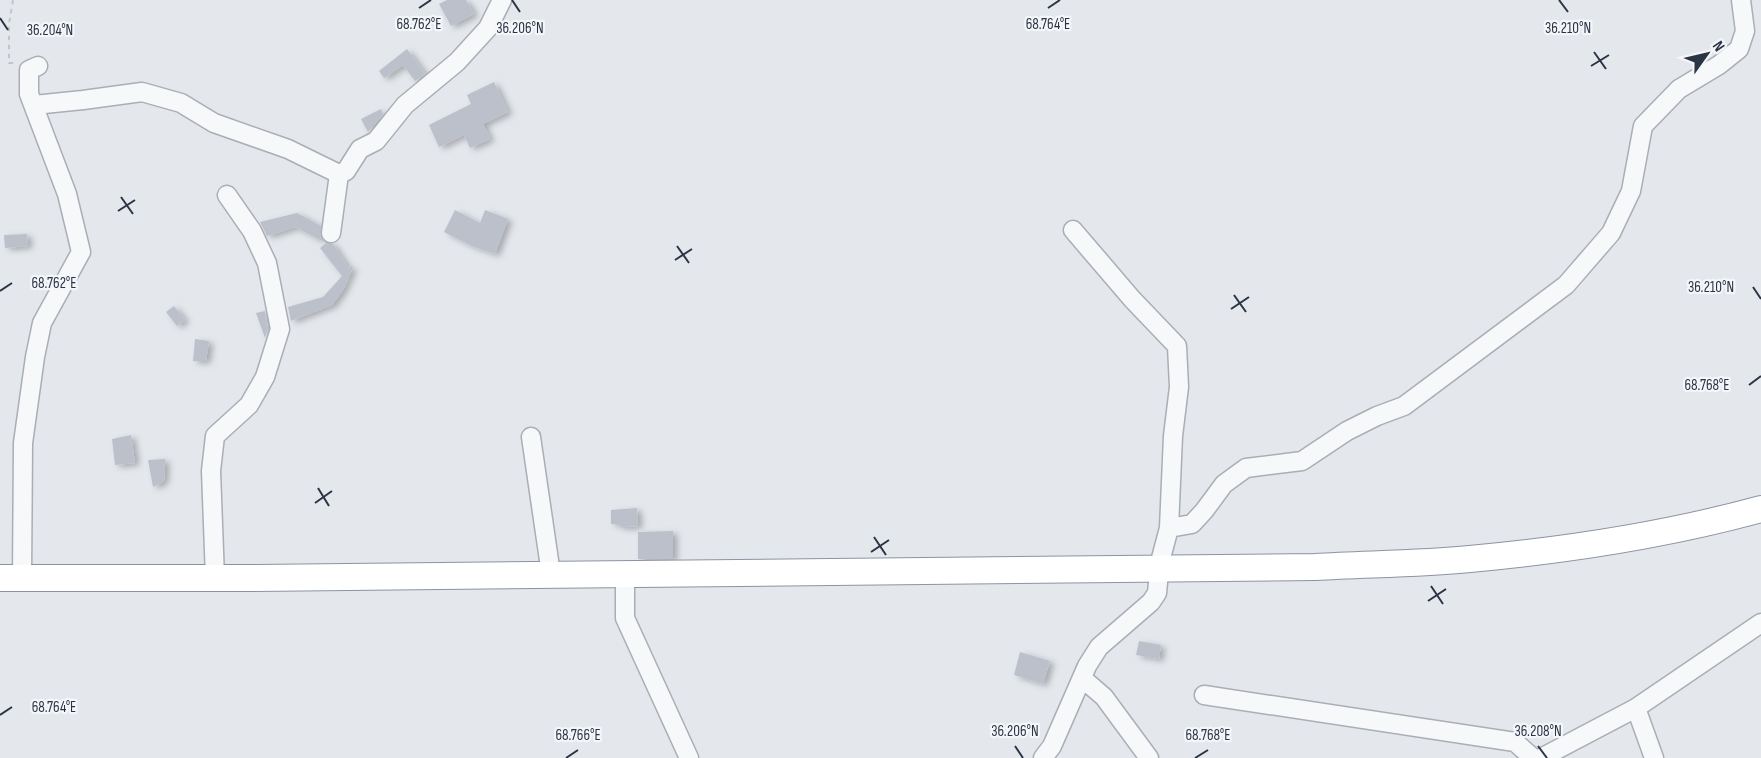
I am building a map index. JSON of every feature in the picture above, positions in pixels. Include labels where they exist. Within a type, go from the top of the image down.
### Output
[{"type":"highway","points":[[11,578],[216,578],[1160,565],[1315,567],[1469,559],[1631,538],[1686,528],[1761,509]]},
{"type":"street","points":[[34,105],[142,92],[181,104],[214,123],[288,149],[339,174],[346,171],[360,149],[376,141],[405,105],[457,62],[488,28],[502,0]]},
{"type":"street","points":[[1169,528],[1191,524],[1204,512],[1224,484],[1246,468],[1302,461],[1347,431],[1404,406],[1566,285],[1611,233],[1616,223],[1631,191],[1643,126],[1679,89],[1719,65],[1739,49],[1745,31],[1741,0]]},
{"type":"street","points":[[11,578],[23,443],[34,357],[42,323],[81,252],[67,194],[29,94],[29,70],[38,66]]},
{"type":"street","points":[[330,233],[339,174]]},
{"type":"street","points":[[216,578],[211,471],[215,436],[249,405],[265,377],[280,328],[267,263],[252,231],[227,195]]},
{"type":"street","points":[[1043,758],[1052,746],[1087,666],[1098,647],[1152,602],[1157,592],[1160,583],[1160,565],[1169,528],[1173,436],[1179,387],[1177,346],[1132,299],[1073,230]]},
{"type":"street","points":[[531,437],[551,574]]},
{"type":"street","points":[[625,573],[625,618],[689,758]]},
{"type":"street","points":[[1541,758],[1636,708],[1761,623]]},
{"type":"street","points":[[1082,678],[1104,697],[1149,758]]},
{"type":"street","points":[[1204,695],[1515,742],[1533,758]]},
{"type":"street","points":[[1636,708],[1654,758]]},
{"type":"path","points":[[9,63],[9,24],[13,0]]},
{"type":"building","points":[[447,0],[466,0],[474,14],[451,26],[439,4]]},
{"type":"building","points":[[407,49],[425,74],[415,81],[403,65],[384,78],[379,71]]},
{"type":"building","points":[[494,82],[508,112],[483,124],[490,139],[470,148],[464,135],[439,147],[429,125],[471,104],[467,95]]},
{"type":"building","points":[[381,109],[383,114],[368,132],[361,119]]},
{"type":"building","points":[[455,210],[480,223],[485,210],[508,219],[495,254],[444,232]]},
{"type":"building","points":[[297,213],[321,226],[320,237],[333,244],[349,269],[353,267],[343,290],[332,305],[291,321],[288,307],[323,297],[342,276],[320,248],[326,243],[295,227],[267,236],[260,222]]},
{"type":"building","points":[[27,234],[28,246],[5,248],[4,235]]},
{"type":"building","points":[[174,306],[185,320],[177,326],[166,312]]},
{"type":"building","points":[[265,311],[268,328],[265,338],[256,313]]},
{"type":"building","points":[[195,339],[209,341],[206,361],[193,361]]},
{"type":"building","points":[[131,435],[135,463],[115,465],[112,439]]},
{"type":"building","points":[[165,459],[164,481],[153,487],[148,460]]},
{"type":"building","points":[[637,508],[638,526],[621,527],[619,524],[611,524],[611,510]]},
{"type":"building","points":[[673,531],[673,559],[638,559],[638,532]]},
{"type":"building","points":[[1139,641],[1161,645],[1159,659],[1136,655]]},
{"type":"building","points":[[1020,652],[1050,661],[1043,684],[1014,675]]}]
